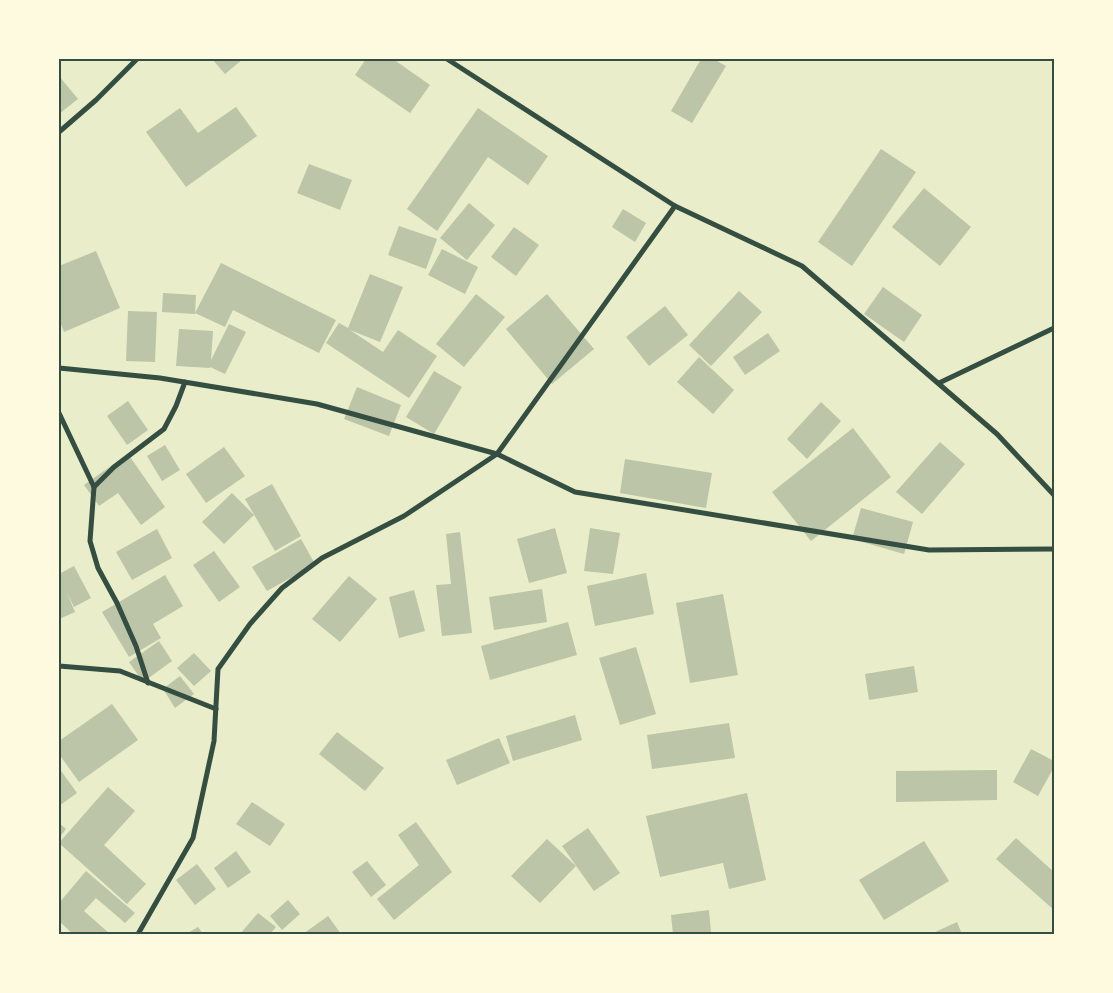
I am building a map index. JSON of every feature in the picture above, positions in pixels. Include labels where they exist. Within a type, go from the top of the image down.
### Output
[{"type":"street","points":[[59,132],[96,100],[137,59]]},
{"type":"street","points":[[448,59],[675,206],[802,266],[997,434],[1054,495]]},
{"type":"street","points":[[138,934],[193,838],[214,740],[218,669],[250,624],[282,588],[322,558],[404,516],[497,454],[675,206]]},
{"type":"street","points":[[939,383],[1054,328]]},
{"type":"street","points":[[59,368],[185,382],[317,404],[497,454],[575,492],[929,550],[1054,549]]},
{"type":"street","points":[[94,487],[114,467],[164,429],[176,406],[185,382]]},
{"type":"street","points":[[59,413],[94,487],[90,541],[98,568],[117,603],[136,646],[148,684]]},
{"type":"street","points":[[59,666],[120,671],[148,684],[216,709]]},
{"type":"building","points":[[212,59],[243,59],[225,74]]},
{"type":"building","points":[[366,59],[393,59],[430,85],[410,113],[355,75]]},
{"type":"building","points":[[701,59],[714,59],[726,66],[692,123],[671,111]]},
{"type":"building","points":[[59,76],[78,99],[59,114]]},
{"type":"building","points":[[236,107],[257,136],[186,187],[146,132],[180,108],[198,133]]},
{"type":"building","points":[[478,108],[548,156],[528,185],[488,157],[437,231],[407,209]]},
{"type":"building","points":[[881,149],[916,172],[852,266],[818,242]]},
{"type":"building","points":[[309,164],[352,180],[340,210],[297,193]]},
{"type":"building","points":[[924,188],[971,227],[940,266],[892,227]]},
{"type":"building","points":[[469,203],[495,225],[467,260],[440,238]]},
{"type":"building","points":[[623,209],[646,223],[635,242],[612,227]]},
{"type":"building","points":[[399,226],[437,239],[426,269],[388,255]]},
{"type":"building","points":[[514,227],[539,245],[516,276],[491,257]]},
{"type":"building","points":[[442,249],[478,267],[465,294],[428,275]]},
{"type":"building","points":[[96,251],[120,308],[64,332],[59,319],[59,266]]},
{"type":"building","points":[[221,263],[336,320],[319,353],[233,310],[225,327],[195,313]]},
{"type":"building","points":[[370,274],[403,287],[380,342],[350,330],[383,352],[398,330],[437,356],[409,398],[326,343],[339,323],[348,328]]},
{"type":"building","points":[[883,287],[922,315],[904,342],[864,314]]},
{"type":"building","points":[[739,291],[762,312],[711,366],[689,345]]},
{"type":"building","points":[[163,293],[196,295],[195,314],[162,312]]},
{"type":"building","points":[[476,294],[505,317],[464,367],[436,344]]},
{"type":"building","points":[[547,294],[594,349],[552,384],[506,329]]},
{"type":"building","points":[[665,306],[688,335],[649,366],[626,337]]},
{"type":"building","points":[[128,311],[157,312],[155,362],[126,361]]},
{"type":"building","points":[[229,324],[246,332],[225,374],[210,367],[176,366],[179,329],[213,331],[211,360]]},
{"type":"building","points":[[768,333],[780,351],[745,375],[733,357]]},
{"type":"building","points":[[699,357],[734,390],[713,414],[677,382]]},
{"type":"building","points":[[434,371],[462,387],[434,434],[406,417]]},
{"type":"building","points":[[357,387],[401,405],[389,436],[344,419]]},
{"type":"building","points":[[128,401],[148,430],[127,445],[107,416]]},
{"type":"building","points":[[821,402],[841,421],[807,459],[787,439]]},
{"type":"building","points":[[853,428],[891,477],[811,541],[772,492]]},
{"type":"building","points":[[940,442],[965,464],[922,514],[896,492]]},
{"type":"building","points":[[165,445],[180,470],[162,481],[147,456]]},
{"type":"building","points":[[224,447],[245,476],[206,503],[186,474]]},
{"type":"building","points":[[128,454],[165,507],[141,525],[118,493],[99,506],[84,485]]},
{"type":"building","points":[[625,459],[712,473],[706,508],[620,493]]},
{"type":"building","points":[[272,484],[301,536],[275,551],[245,499]]},
{"type":"building","points":[[232,493],[254,515],[224,544],[202,522]]},
{"type":"building","points":[[861,508],[913,522],[904,554],[852,539]]},
{"type":"building","points":[[555,528],[567,573],[529,583],[517,539]]},
{"type":"building","points":[[590,528],[620,533],[613,574],[584,571]]},
{"type":"building","points":[[157,529],[172,558],[132,580],[116,552]]},
{"type":"building","points":[[460,532],[472,633],[442,636],[436,585],[451,584],[446,534]]},
{"type":"building","points":[[301,539],[315,564],[267,591],[252,567]]},
{"type":"building","points":[[214,551],[240,587],[219,602],[193,565]]},
{"type":"building","points":[[74,566],[91,598],[74,607],[67,593],[75,612],[59,619],[59,574]]},
{"type":"building","points":[[646,573],[654,614],[595,626],[587,586]]},
{"type":"building","points":[[165,575],[183,606],[153,624],[161,638],[129,657],[102,612]]},
{"type":"building","points":[[349,576],[377,599],[340,642],[312,619]]},
{"type":"building","points":[[542,589],[547,622],[494,630],[489,597]]},
{"type":"building","points":[[414,590],[425,631],[399,638],[389,597]]},
{"type":"building","points":[[723,594],[738,675],[690,683],[676,603]]},
{"type":"building","points":[[568,622],[577,655],[490,680],[481,646]]},
{"type":"building","points":[[159,641],[172,661],[143,682],[129,662]]},
{"type":"building","points":[[636,647],[656,714],[620,725],[599,658]]},
{"type":"building","points":[[194,653],[211,671],[194,686],[177,668]]},
{"type":"building","points":[[914,666],[918,692],[869,700],[865,674]]},
{"type":"building","points":[[180,676],[194,694],[175,708],[163,689]]},
{"type":"building","points":[[112,704],[138,740],[79,782],[59,754],[59,741]]},
{"type":"building","points":[[575,715],[582,740],[513,761],[506,736]]},
{"type":"building","points":[[729,723],[735,758],[652,769],[647,735]]},
{"type":"building","points":[[337,732],[384,768],[365,791],[319,754]]},
{"type":"building","points":[[499,738],[510,763],[457,785],[446,760]]},
{"type":"building","points":[[1031,749],[1054,761],[1054,767],[1038,796],[1013,782]]},
{"type":"building","points":[[59,768],[77,793],[59,806]]},
{"type":"building","points":[[997,770],[997,800],[896,802],[896,771]]},
{"type":"building","points":[[108,787],[135,811],[104,845],[146,884],[127,904],[59,843]]},
{"type":"building","points":[[747,793],[766,880],[729,889],[723,863],[660,877],[646,816]]},
{"type":"building","points":[[252,802],[285,824],[270,846],[236,824]]},
{"type":"building","points":[[416,822],[452,872],[394,920],[377,899],[419,865],[398,835]]},
{"type":"building","points":[[59,823],[66,829],[59,838]]},
{"type":"building","points":[[588,828],[620,873],[594,891],[562,846]]},
{"type":"building","points":[[1016,838],[1054,872],[1054,910],[996,859]]},
{"type":"building","points":[[547,839],[576,866],[540,903],[511,876]]},
{"type":"building","points":[[924,841],[949,881],[884,920],[859,880]]},
{"type":"building","points":[[236,851],[251,872],[228,888],[214,868]]},
{"type":"building","points":[[367,861],[386,885],[371,897],[352,872]]},
{"type":"building","points":[[197,864],[216,889],[195,905],[176,880]]},
{"type":"building","points":[[86,871],[135,913],[125,923],[96,898],[84,911],[110,934],[73,934],[59,921],[59,903]]},
{"type":"building","points":[[288,900],[300,914],[282,930],[270,916]]},
{"type":"building","points":[[709,910],[711,933],[673,934],[671,915]]},
{"type":"building","points":[[258,913],[276,927],[270,934],[240,934]]},
{"type":"building","points":[[328,916],[341,934],[303,934]]},
{"type":"building","points":[[957,922],[962,934],[931,934]]},
{"type":"building","points":[[198,927],[203,934],[186,934]]}]
